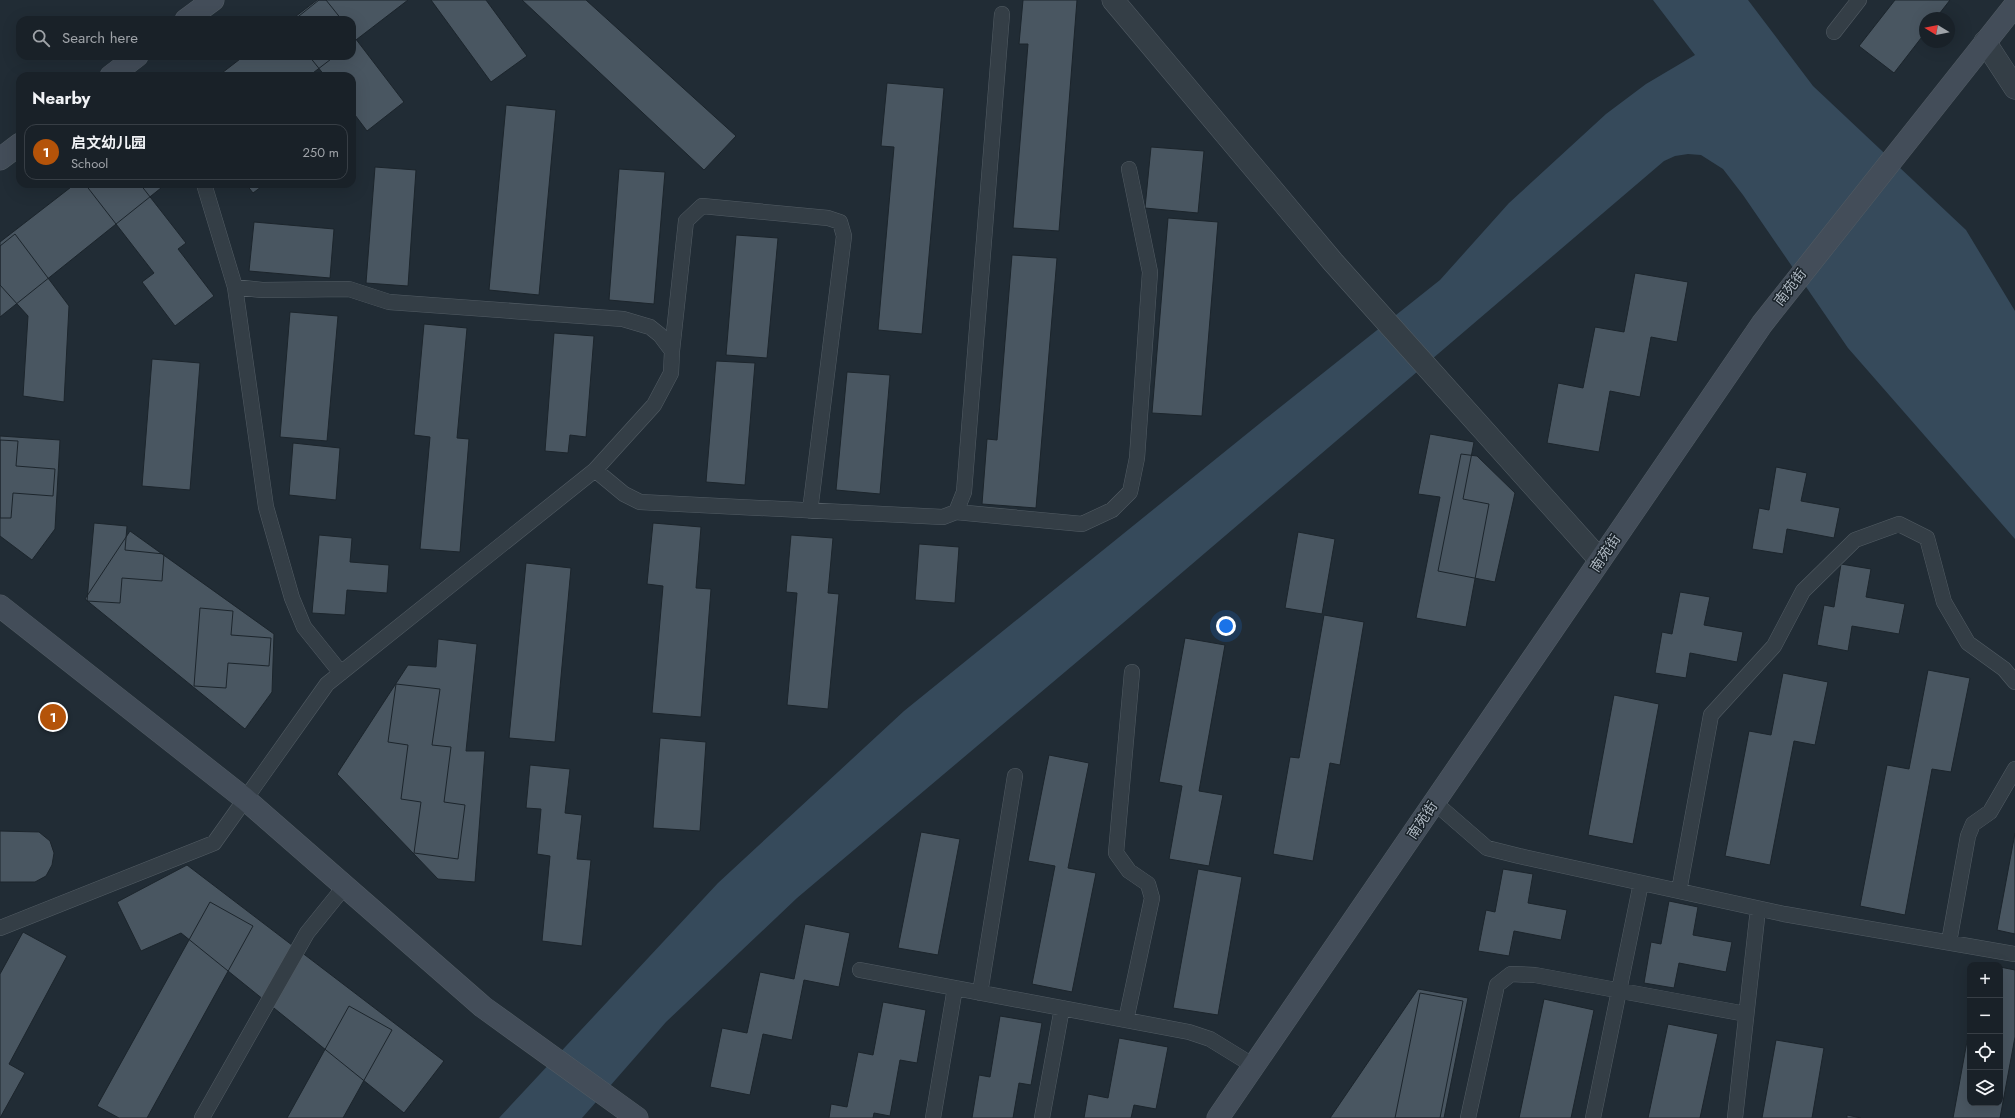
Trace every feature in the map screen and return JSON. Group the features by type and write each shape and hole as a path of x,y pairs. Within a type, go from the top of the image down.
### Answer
{"street":[{"path":"191,16 213,0"},
{"path":"1113,0 1333,262 1428,366 1600,560"},
{"name":"南苑街","path":"1218,1118 1762,324 2015,5"},
{"path":"1985,42 2015,88"},
{"path":"116,72 133,60"},
{"path":"0,159 16,147"},
{"path":"0,606 245,799 483,1007 637,1118"}],"lane":[{"path":"1834,32 1859,0"},
{"path":"956,512 964,492 1002,14"},
{"path":"595,470 624,494 640,502 943,517 956,512 1082,524 1112,510 1130,492 1137,458 1150,272 1129,169"},
{"path":"205,188 235,287 266,507 292,598 304,627 341,673"},
{"path":"0,928 214,843 327,684 595,470 654,405 671,373 686,221 702,206 828,218 840,222 844,236 810,511"},
{"path":"235,287 262,290 349,289 389,302 623,319 650,327 660,335 672,351"},
{"path":"1680,891 1711,715 1774,646 1803,591 1855,540 1899,524 1927,538 1944,602 1968,643 2004,669 2015,682"},
{"path":"1126,1020 1152,898 1148,884 1129,871 1116,853 1132,672"},
{"path":"1950,942 1968,836 1973,824 1990,812 2015,769"},
{"path":"980,993 1015,776"},
{"path":"1434,802 1488,848 1758,908 2015,954"},
{"path":"1593,1118 1641,883"},
{"path":"202,1118 307,933 345,886"},
{"path":"1734,1118 1758,908"},
{"path":"860,970 1189,1032 1210,1040 1254,1066"},
{"path":"1468,1118 1497,985 1511,974 1535,975 1746,1014"},
{"path":"933,1118 955,988"},
{"path":"1042,1118 1062,1008"}],"water":[{"path":"1653,0 1748,0 1813,86 1966,230 2015,311 2015,539 1848,348 1743,195 1723,169 1701,155 1688,154 1675,156 1664,161 1123,623 797,898 666,1022 582,1118 499,1118 718,883 904,711 1440,280 1509,203 1606,114 1646,84 1695,55"}],"building":[{"path":"317,0 408,0 356,40 356,16 296,16"},
{"path":"319,0 326,0 339,16 299,16"},
{"path":"431,0 486,0 527,56 491,82"},
{"path":"522,0 586,0 736,136 704,170"},
{"path":"1023,0 1077,0 1059,231 1013,228 1028,44 1019,44"},
{"path":"1895,0 1950,0 1941,12 1919,12 1919,41 1894,73 1859,46"},
{"path":"356,39 404,102 367,131 356,116 356,72 322,72 312,60 356,60"},
{"path":"239,60 330,60 314,72 223,72"},
{"path":"887,83 944,88 922,334 878,330 894,147 881,146"},
{"path":"506,105 556,110 539,295 489,290"},
{"path":"1151,147 1204,151 1198,213 1145,208"},
{"path":"375,167 416,170 408,286 366,283"},
{"path":"619,169 665,172 654,304 609,300"},
{"path":"70,188 161,188 0,317 0,242"},
{"path":"88,188 143,188 186,243 178,249 214,296 175,326 142,282 154,273"},
{"path":"249,188 260,188 253,193"},
{"path":"1168,218 1218,222 1202,416 1152,413"},
{"path":"254,222 334,229 330,278 249,271"},
{"path":"15,234 69,306 64,402 23,396 28,316 0,285 0,246"},
{"path":"736,235 778,238 767,358 726,355"},
{"path":"1012,255 1057,258 1036,508 982,504 987,439 997,440"},
{"path":"1635,273 1688,282 1677,342 1651,337 1640,397 1610,391 1599,452 1547,443 1558,383 1583,388 1595,327 1624,332"},
{"path":"290,312 338,316 327,441 280,437"},
{"path":"424,324 467,328 457,438 469,439 460,552 420,549 430,437 414,435"},
{"path":"554,333 594,336 586,437 570,435 568,453 545,451"},
{"path":"152,359 200,363 190,490 142,486"},
{"path":"716,361 755,363 745,485 706,482"},
{"path":"847,372 890,375 880,494 836,490"},
{"path":"1430,434 1474,442 1463,499 1489,504 1466,627 1416,618 1440,497 1418,494"},
{"path":"0,436 60,440 55,529 32,560 0,536"},
{"path":"0,440 18,441 16,466 55,469 53,496 13,493 11,518 0,518"},
{"path":"293,443 340,448 336,500 289,495"},
{"path":"1461,454 1477,456 1515,493 1495,582 1438,571"},
{"path":"1776,467 1807,473 1801,501 1840,508 1834,538 1787,529 1783,554 1752,549 1759,508 1769,510"},
{"path":"94,523 127,526 125,550 164,554 162,581 122,578 120,603 87,601"},
{"path":"653,523 701,527 696,588 711,589 701,717 652,713 663,586 647,584"},
{"path":"130,531 274,634 272,692 245,729 85,599"},
{"path":"1298,532 1335,539 1322,614 1285,608"},
{"path":"319,535 352,538 350,562 389,565 387,593 347,590 345,615 312,613"},
{"path":"791,535 833,538 828,593 839,594 828,709 787,705 797,593 786,592"},
{"path":"919,544 959,547 955,603 915,600"},
{"path":"526,563 571,568 555,742 509,738"},
{"path":"1841,564 1871,569 1866,597 1905,604 1899,634 1852,626 1848,651 1817,645 1824,605 1834,607"},
{"path":"1680,592 1710,597 1704,625 1743,632 1737,662 1690,653 1686,678 1655,673 1662,632 1672,634"},
{"path":"200,608 233,611 231,635 271,638 269,666 228,663 226,688 194,686"},
{"path":"1324,615 1364,622 1340,765 1330,763 1313,861 1273,854 1290,757 1299,758"},
{"path":"1185,638 1225,645 1199,791 1223,795 1209,866 1169,859 1182,786 1159,782"},
{"path":"438,639 477,644 466,751 485,751 475,882 438,879 337,774 408,665 436,667"},
{"path":"1928,670 1970,678 1951,772 1932,769 1905,915 1860,906 1887,765 1909,769"},
{"path":"1783,673 1828,682 1815,745 1794,741 1770,865 1725,856 1749,731 1771,735"},
{"path":"396,684 440,689 432,745 451,747 444,802 465,805 458,859 414,853 421,802 401,799 408,745 388,742"},
{"path":"1614,695 1659,704 1633,844 1588,835"},
{"path":"660,738 706,742 700,831 653,828"},
{"path":"1049,755 1089,763 1068,868 1096,873 1072,992 1032,984 1055,866 1028,861"},
{"path":"530,765 570,769 565,813 582,815 577,859 591,860 582,946 542,941 550,856 537,854 541,809 526,808"},
{"path":"0,831 39,832 50,841 54,853 52,865 46,876 35,882 0,882"},
{"path":"921,832 960,839 938,955 898,948"},
{"path":"2015,833 2015,934 1997,930"},
{"path":"187,865 444,1061 404,1113 181,933 141,951 117,902"},
{"path":"1198,869 1242,877 1218,1015 1173,1008"},
{"path":"1503,869 1533,874 1528,903 1567,910 1561,940 1514,931 1509,956 1478,951 1486,910 1495,912"},
{"path":"1669,901 1698,907 1693,935 1732,942 1726,972 1679,963 1674,988 1644,983 1651,942 1661,944"},
{"path":"210,902 253,926 147,1118 119,1118 97,1106"},
{"path":"805,924 850,933 839,987 804,980 792,1040 763,1034 750,1095 710,1087 722,1028 747,1033 760,972 794,979"},
{"path":"23,932 67,956 9,1064 25,1073 0,1118 0,974"},
{"path":"2003,968 2015,970 2015,1037 2003,1102"},
{"path":"1418,989 1468,998 1444,1118 1330,1118"},
{"path":"1420,993 1463,1001 1440,1118 1395,1118"},
{"path":"1544,999 1594,1010 1571,1118 1519,1118"},
{"path":"883,1002 926,1010 917,1063 900,1060 890,1116 874,1113 873,1118 829,1118 831,1104 847,1107 858,1052 873,1055"},
{"path":"349,1006 392,1030 343,1118 287,1118"},
{"path":"1000,1016 1042,1023 1031,1085 1019,1083 1013,1118 972,1118 979,1075 990,1077"},
{"path":"1668,1024 1718,1034 1700,1118 1648,1118"},
{"path":"1119,1038 1168,1047 1156,1109 1134,1105 1131,1118 1084,1118 1088,1094 1108,1098"},
{"path":"1776,1040 1824,1048 1812,1118 1762,1118"},
{"path":"1967,1041 1967,1106 2002,1106 2000,1118 1953,1118"},
{"path":"1847,1115 1861,1118 1847,1118"}],"place":[{"name":"启文幼儿园","path":"53,717"}]}
